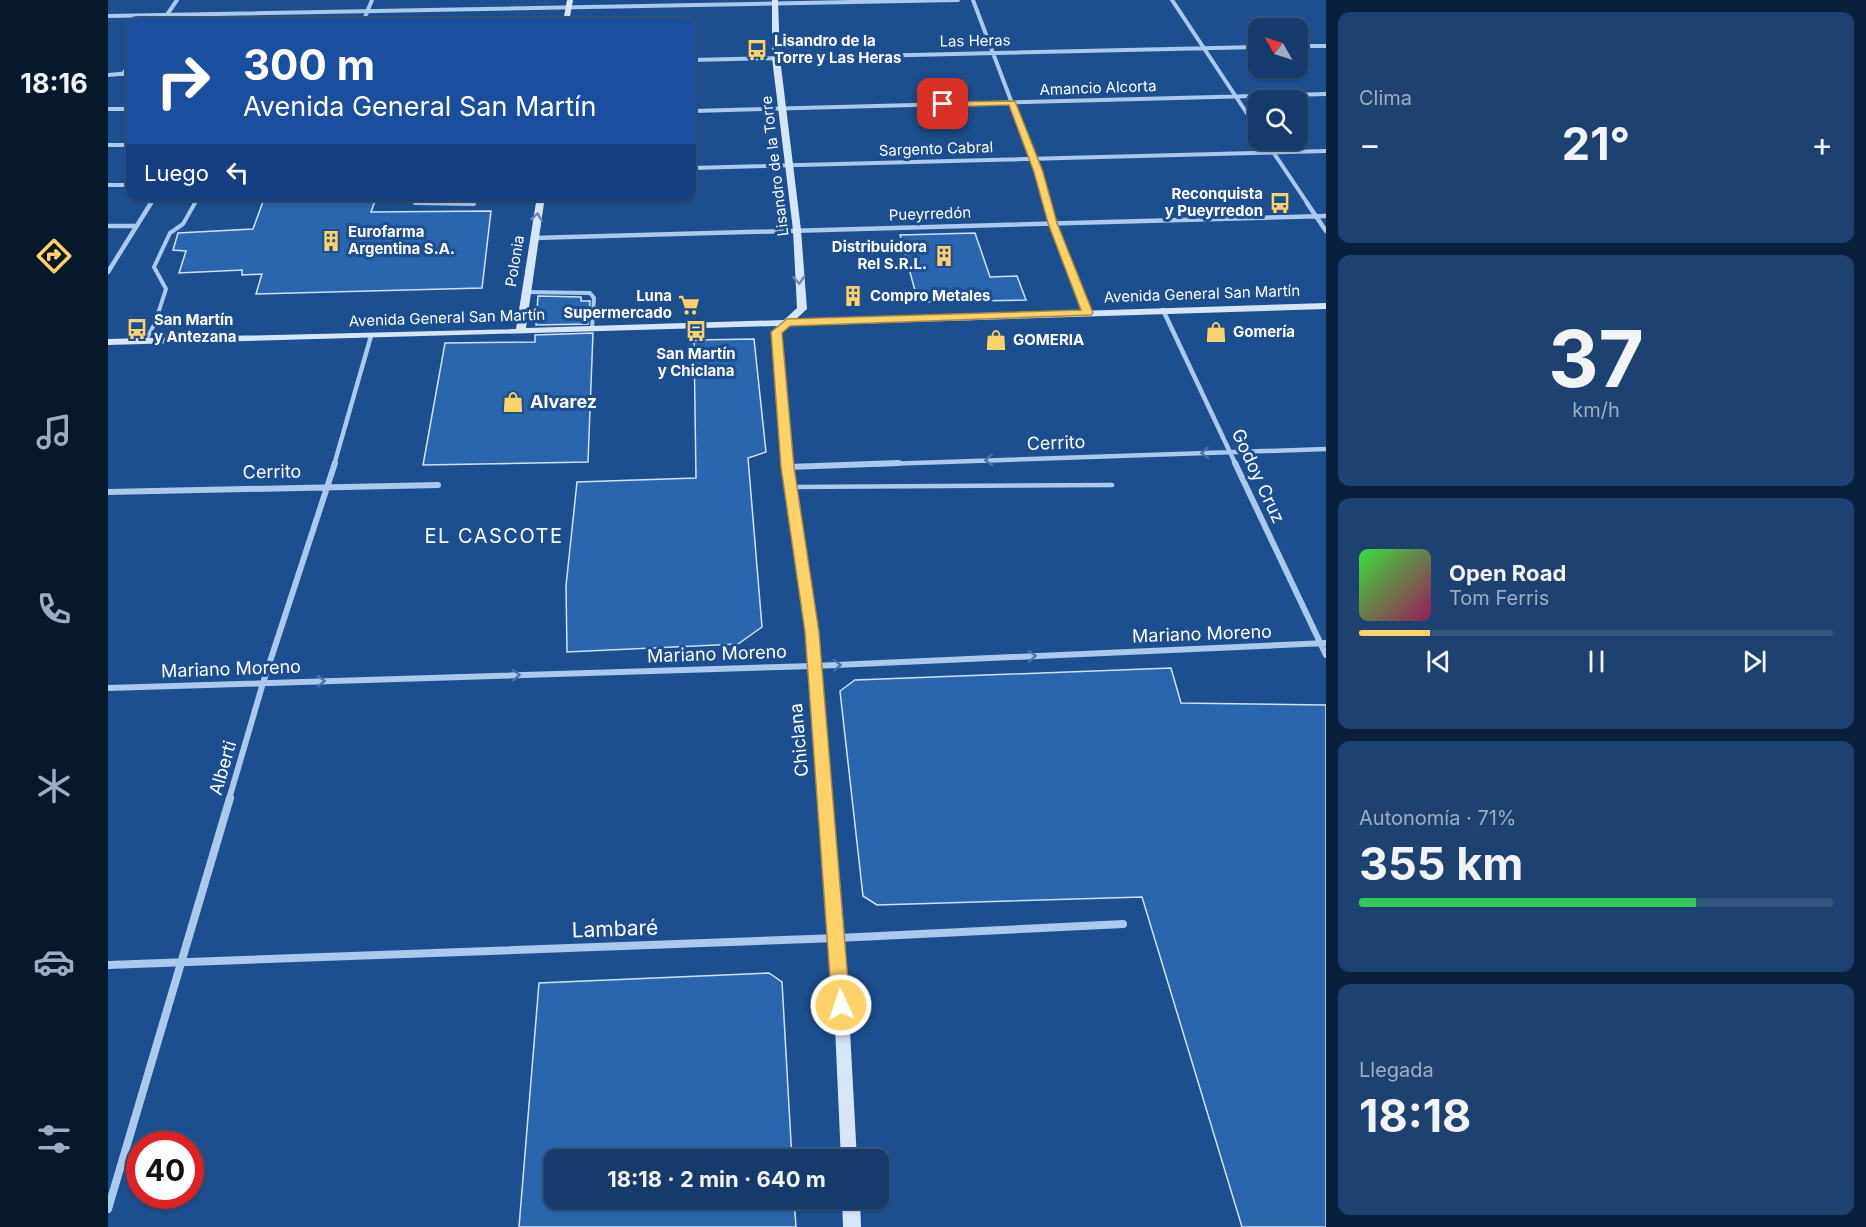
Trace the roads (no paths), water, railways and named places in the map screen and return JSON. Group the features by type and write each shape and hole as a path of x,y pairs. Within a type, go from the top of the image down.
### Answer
{"street":[{"path":"168,16 177,0"},
{"path":"365,18 372,0"},
{"path":"567,18 570,0"},
{"path":"108,16 958,0"},
{"path":"973,0 1033,158 1052,223 1087,313"},
{"path":"1172,0 1248,115"},
{"name":"Lisandro de la Torre","path":"775,2 776,58 797,230 802,309 787,322"},
{"path":"1308,46 1326,46"},
{"name":"Las Heras","path":"696,60 1248,47"},
{"path":"108,75 123,74 126,70"},
{"name":"Amancio Alcorta","path":"696,111 1326,94"},
{"path":"108,109 126,109"},
{"path":"108,146 126,145"},
{"path":"1273,150 1326,231"},
{"name":"Sargento Cabral","path":"696,168 1326,151"},
{"path":"108,185 126,184"},
{"path":"108,272 152,201"},
{"name":"Polonia","path":"521,330 540,201"},
{"name":"Pueyrredón","path":"534,238 1326,216"},
{"path":"108,226 135,226"},
{"name":"Avenida General San Martín","path":"108,342 1326,306"},
{"name":"Godoy Cruz","path":"1163,310 1323,644 1326,655"},
{"name":"Chiclana","path":"787,322 776,332 790,487 812,632 838,938 848,1149"},
{"name":"Alberti","path":"108,1209 183,963 263,682 328,486 371,336"},
{"name":"Cerrito","path":"788,467 1326,449"},
{"name":"Cerrito","path":"108,492 438,485"},
{"name":"Mariano Moreno","path":"108,688 814,666 1323,644"},
{"name":"Lambaré","path":"108,965 838,938 1123,924"},
{"path":"851,1209 852,1227"}],"lane":[{"path":"146,340 155,322 166,289 154,267 170,233 183,224 196,201"},
{"path":"414,201 423,204 474,204"},
{"path":"525,292 590,293 594,298 592,328"},
{"path":"790,487 1112,485"}],"place":[{"name":"Lisandro de la Torre y Las Heras","path":"757,50"},
{"name":"Reconquista y Pueyrredon","path":"1280,203"},
{"name":"Eurofarma Argentina S.A.","path":"331,241"},
{"name":"Distribuidora Rel S.R.L.","path":"944,256"},
{"name":"Compro Metales","path":"853,296"},
{"name":"Luna Supermercado","path":"689,305"},
{"name":"San Martín y Antezana","path":"137,329"},
{"name":"San Martín y Chiclana","path":"696,331"},
{"name":"Gomería","path":"1216,332"},
{"name":"GOMERIA","path":"996,340"},
{"name":"Alvarez","path":"513,402"}],"district":[{"name":"EL CASCOTE","path":"494,536"}]}
